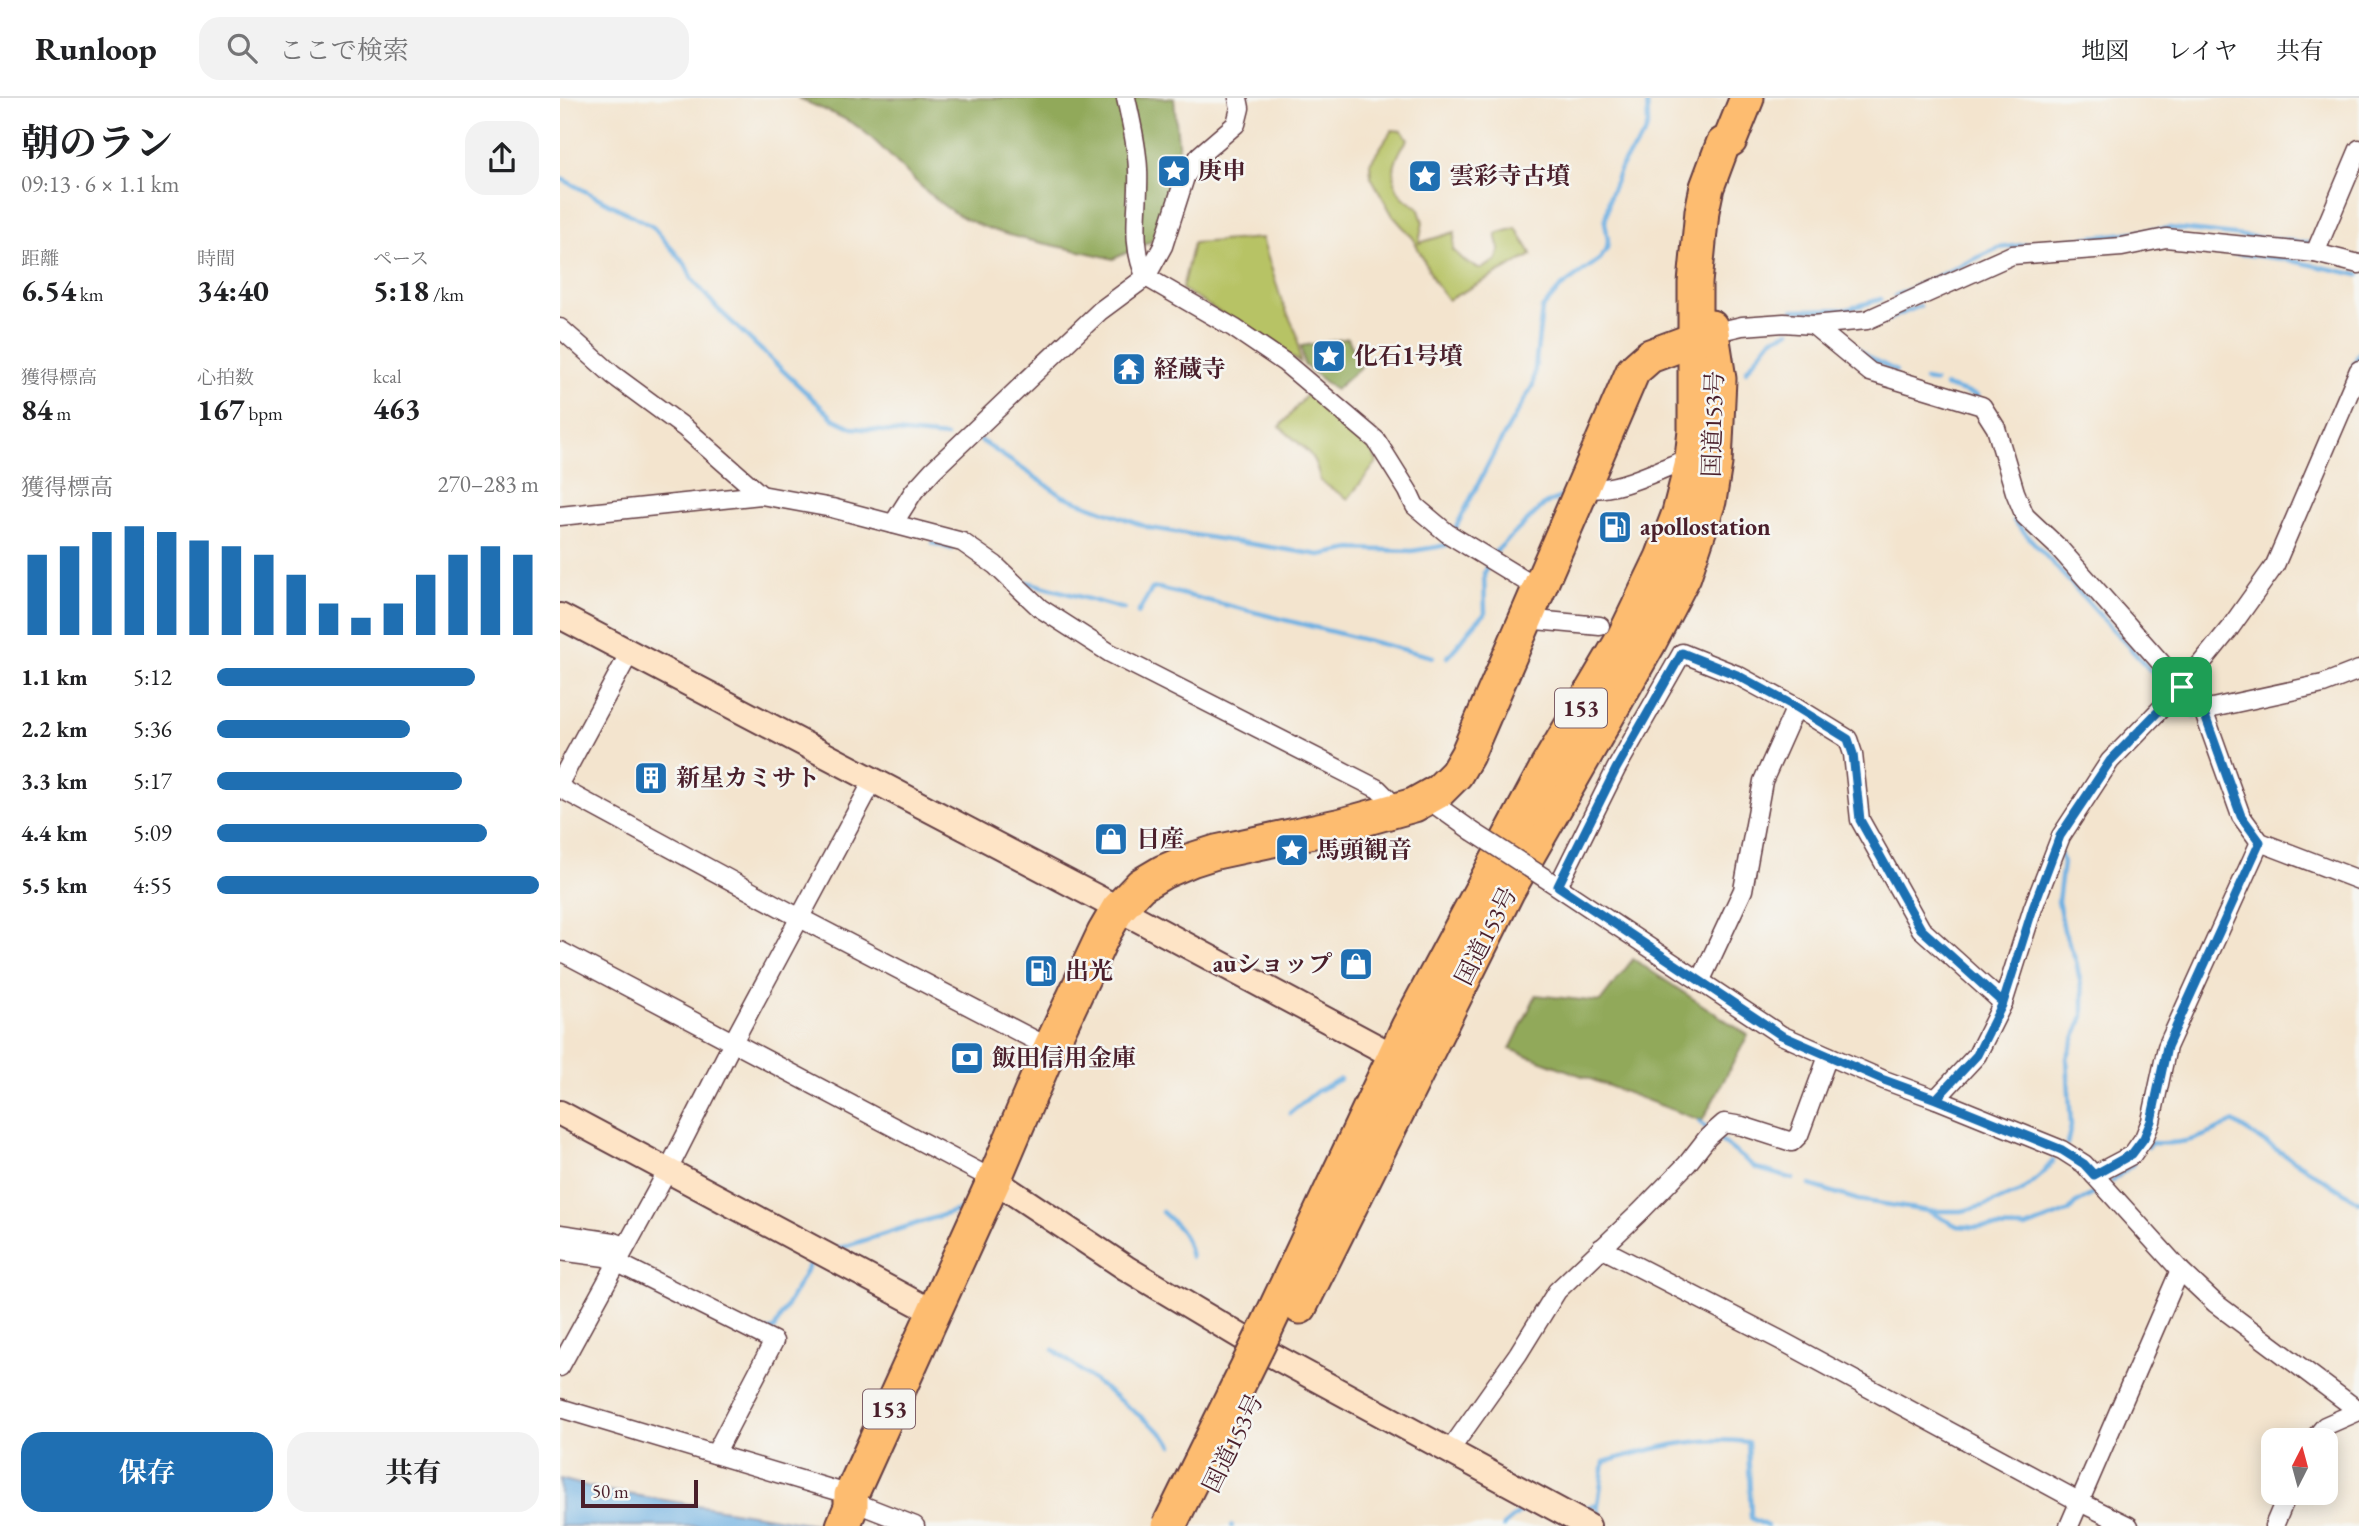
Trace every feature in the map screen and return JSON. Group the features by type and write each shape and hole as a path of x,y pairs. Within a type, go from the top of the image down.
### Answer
{"highway":[{"name":"国道153号","path":"1193,1526 1272,1339 1406,1062 1508,890 1649,643 1684,576 1709,501 1714,463 1719,379 1703,336 1707,308 1707,243 1712,206 1732,146 1730,140 1747,98"},
{"name":"国道153号","path":"1427,799 1455,774 1467,755 1580,488 1633,371 1650,356 1703,336"},
{"name":"153","path":"848,1509 1050,1048 1118,909 1141,885 1191,860 1216,852 1342,825 1392,812 1427,799"},
{"name":"国道153号","path":"1169,1526 1272,1339"}],"street":[{"path":"1126,98 1138,169 1135,229 1139,263 1146,277 1239,331 1301,376 1376,440 1411,498 1452,536 1537,588"},
{"path":"893,524 914,491 933,470 1100,311 1146,277 1163,246 1185,177 1200,155 1236,124 1240,108 1238,98"},
{"path":"2315,253 2359,149"},
{"path":"1703,336 1752,326 1784,323 1813,325 1867,320 2012,255 2122,247 2166,238 2315,253 2359,264"},
{"path":"1813,325 1870,372 1982,406 1996,428 2025,516 2058,547 2203,710 2241,816 2260,842 2359,880"},
{"path":"560,328 613,374 743,476 761,495"},
{"path":"1936,1099 1977,1055 2003,1003 2033,908 2060,836 2110,761 2182,687 2230,628 2274,565 2359,370"},
{"path":"1580,488 1595,490 1617,485 1677,463"},
{"path":"560,516 761,495 832,508 962,542 995,565 1040,608 1061,623 1110,653 1378,789 1389,800 1392,812"},
{"path":"560,616 1406,1062"},
{"path":"1525,619 1600,625"},
{"path":"1555,884 1682,653 1737,675 1848,739 1853,754 1860,820 1921,929 2003,1003"},
{"path":"560,782 629,654"},
{"path":"2203,710 2323,684 2359,670"},
{"path":"1700,982 1744,890 1763,781 1796,707"},
{"path":"560,1367 668,1170 733,1042 873,781"},
{"path":"560,788 800,918 1050,1048"},
{"path":"1427,799 1781,1035 2062,1150 2084,1164 2180,1270 2215,1303 2359,1411 2323,1428"},
{"path":"2094,1175 2132,1154 2144,1138 2151,1121 2167,1047 2260,842"},
{"path":"560,951 994,1180 1126,1268 1259,1347 1588,1526"},
{"path":"1450,1450 1518,1354 1557,1291 1668,1183 1724,1122 1792,1142 1799,1135 1828,1056"},
{"path":"560,1113 933,1312"},
{"path":"560,1234 614,1242 621,1254 774,1341 715,1454"},
{"path":"1601,1248 2129,1526"},
{"path":"560,1251 605,1257 621,1254"},
{"path":"2069,1526 2180,1270"},
{"path":"560,1408 715,1454 848,1509 859,1504 915,1526"},
{"path":"2274,1526 2283,1505"}],"green space":[{"path":"798,98 1174,98 1180,165 1170,186 1152,241 1113,259 1011,236 972,222 940,203 854,124"},
{"path":"1392,130 1402,131 1408,139 1397,158 1394,177 1400,194 1418,207 1423,222 1419,243 1455,232 1453,250 1467,263 1481,269 1496,261 1500,250 1496,234 1516,228 1532,255 1448,300 1435,283 1413,238 1393,216 1371,177 1370,163"},
{"path":"1262,238 1282,302 1297,334 1300,362 1182,289 1193,243"},
{"name":"化石1号墳","path":"1348,338 1361,367 1335,390 1304,365 1301,346"},
{"path":"1309,392 1367,443 1377,462 1348,499 1320,481 1311,456 1280,427"},
{"path":"1633,959 1748,1035 1702,1121 1510,1049 1536,995 1600,1002"}],"water":[{"path":"560,1479 602,1490 827,1526 560,1526"}],"waterway":[{"path":"1454,531 1533,385 1542,309 1560,288 1600,259 1607,248 1605,222 1610,195 1623,163 1645,134 1648,124 1647,98"},
{"path":"560,178 652,226 685,264 692,279 717,308 834,419 853,428 946,437"},
{"path":"1895,296 1998,248 2170,228 2308,243"},
{"path":"2233,253 2283,259 2359,275"},
{"path":"1793,310 1848,309 1881,299"},
{"path":"1870,327 1920,306"},
{"path":"1746,371 1771,339 1790,331"},
{"path":"1837,331 1867,356 1896,371"},
{"path":"580,334 622,370"},
{"path":"2353,367 2359,353"},
{"path":"1925,380 1935,382"},
{"path":"1945,386 1978,396"},
{"path":"980,440 1063,496 1150,528 1320,555 1352,549 1412,551 1446,545 1450,538"},
{"path":"1493,554 1545,504 1565,495"},
{"path":"2014,521 2169,691"},
{"path":"933,543 952,549"},
{"path":"1447,657 1485,614 1484,573 1487,566"},
{"path":"1027,582 1124,609"},
{"path":"1138,613 1152,589 1158,588 1433,657"},
{"path":"2180,702 2195,716"},
{"path":"2061,855 2063,863 2058,901 2083,995 2083,1016 2067,1058 2071,1126 2067,1144"},
{"path":"1290,1113 1317,1091 1340,1079"},
{"path":"1700,1122 1707,1128"},
{"path":"2148,1147 2151,1143 2174,1143 2194,1139 2233,1122 2359,1202"},
{"path":"1716,1137 1756,1168 1793,1179"},
{"path":"1931,1211 1962,1211 2021,1192 2053,1161"},
{"path":"2112,1181 2133,1164"},
{"path":"1810,1185 1858,1200 1928,1211 1957,1226 1970,1227 2026,1228 2069,1211 2075,1204 2098,1191"},
{"path":"837,1249 965,1208"},
{"path":"1162,1212 1181,1232 1191,1257"},
{"path":"767,1331 774,1329 812,1260"},
{"path":"1054,1350 1161,1432 1173,1445"},
{"path":"1600,1520 1598,1505 1604,1462 1675,1444 1729,1440 1748,1442 1751,1518 1767,1526"},
{"path":"1581,1509 1598,1504"},
{"path":"1503,1526 1529,1505"}],"place":[{"name":"庚申","path":"1174,171"},
{"name":"雲彩寺古墳","path":"1425,176"},
{"name":"化石1号墳","path":"1329,356"},
{"name":"経蔵寺","path":"1129,369"},
{"name":"apollostation","path":"1615,527"},
{"name":"新星カミサト","path":"651,778"},
{"name":"日産","path":"1111,839"},
{"name":"馬頭観音","path":"1292,850"},
{"name":"auショップ","path":"1356,964"},
{"name":"出光","path":"1041,971"},
{"name":"飯田信用金庫","path":"967,1058"}],"route":[{"path":"2182,687 2110,761 2060,836 2033,908 2003,1003 1977,1055 1936,1099 1884,1080 1781,1035 1558,886 1616,769 1682,653 1737,675 1848,739 1853,754 1860,820 1921,929 2003,1003 1977,1055 1936,1099 2062,1150 2084,1164 2094,1175 2123,1161 2144,1138 2151,1121 2167,1047 2260,842 2241,816 2203,710 2182,687"}]}
